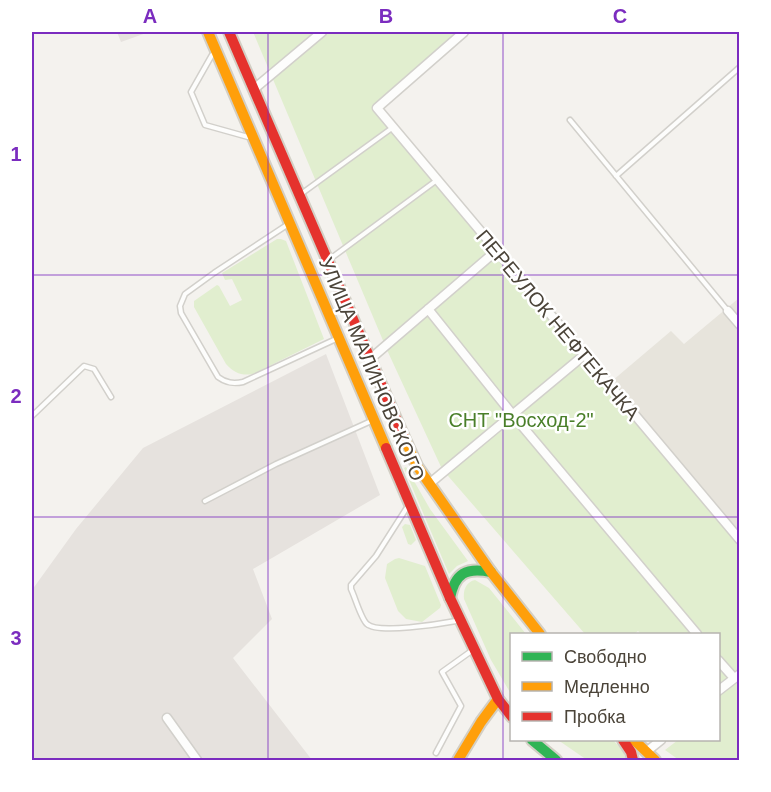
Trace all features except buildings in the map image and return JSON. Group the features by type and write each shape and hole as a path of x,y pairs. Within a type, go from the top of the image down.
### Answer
{"main road":[{"name":"УЛИЦА МАЛИНОВСКОГО","path":"208,32 450,598 498,699 510,714"},
{"name":"УЛИЦА МАЛИНОВСКОГО","path":"229,32 369,360 417,466 491,572 539,633"},
{"path":"450,598 454,581 461,573 477,570 491,572"},
{"path":"458,760 498,699"},
{"path":"533,741 556,759"},
{"path":"624,741 633,760"},
{"path":"635,741 654,760"}],"street":[{"path":"254,89 322,32"},
{"name":"ПЕРЕУЛОК НЕФТЕКАЧКА","path":"464,32 376,108 740,540"},
{"path":"369,360 496,251"},
{"path":"428,309 512,414 696,633"},
{"path":"728,311 738,320"},
{"path":"429,484 584,356"},
{"path":"720,662 737,676 720,689"},
{"path":"167,718 197,760"},
{"path":"646,752 660,741"}],"lane":[{"path":"216,49 191,92 202,122 209,127 254,139"},
{"path":"616,176 740,67"},
{"path":"570,120 728,311"},
{"path":"300,195 393,127"},
{"path":"327,261 437,180"},
{"path":"290,223 185,294 180,306 181,313 218,377 224,382 234,384 339,338"},
{"path":"32,416 84,366 94,369 111,397"},
{"path":"205,501 276,464 374,419"},
{"path":"410,504 376,556 351,585 365,622 378,627 407,628 460,620"},
{"path":"436,753 461,706 442,672 474,650"}],"shaded area":[{"path":"117,32 149,32 121,42"},
{"path":"739,298 739,535 612,381 671,331 684,344"},
{"path":"326,354 380,495 253,569 272,619 233,658 312,760 32,760 32,590 76,529 143,448"}],"green space":[{"name":"СНТ \"Восход-2\"","path":"253,32 471,32 381,109 739,539 739,760 679,760 665,750 677,741 720,741 720,633 640,633 638,631 635,633 584,633 442,469 387,350"},
{"path":"277,239 286,241 324,339 253,374 245,375 235,372 226,364 194,307 194,301 217,285 230,306 242,300 232,279 225,280 222,273"},
{"path":"406,467 430,509 468,561 457,566 449,574 404,468"},
{"path":"405,524 410,525 416,540 411,545 408,544 402,527"},
{"path":"399,558 425,566 441,605 422,622 406,619 398,611 385,578 387,564"},
{"path":"475,580 489,588 525,633 510,633 510,692 491,660 464,599 469,583"},
{"path":"559,741 614,741 623,751 626,760 587,760"}],"traffic: fast":[{"path":"450,598 455,583 463,574 475,570 491,572"},
{"path":"533,741 556,760"}],"traffic: slow":[{"path":"208,32 386,448"},
{"path":"403,435 417,466 491,572 539,633"},
{"path":"458,760 498,699"},
{"path":"635,741 655,760"}],"traffic: jam":[{"path":"229,32 403,435"},
{"path":"386,448 450,598 498,699 510,714"},
{"path":"624,741 633,760"}]}
